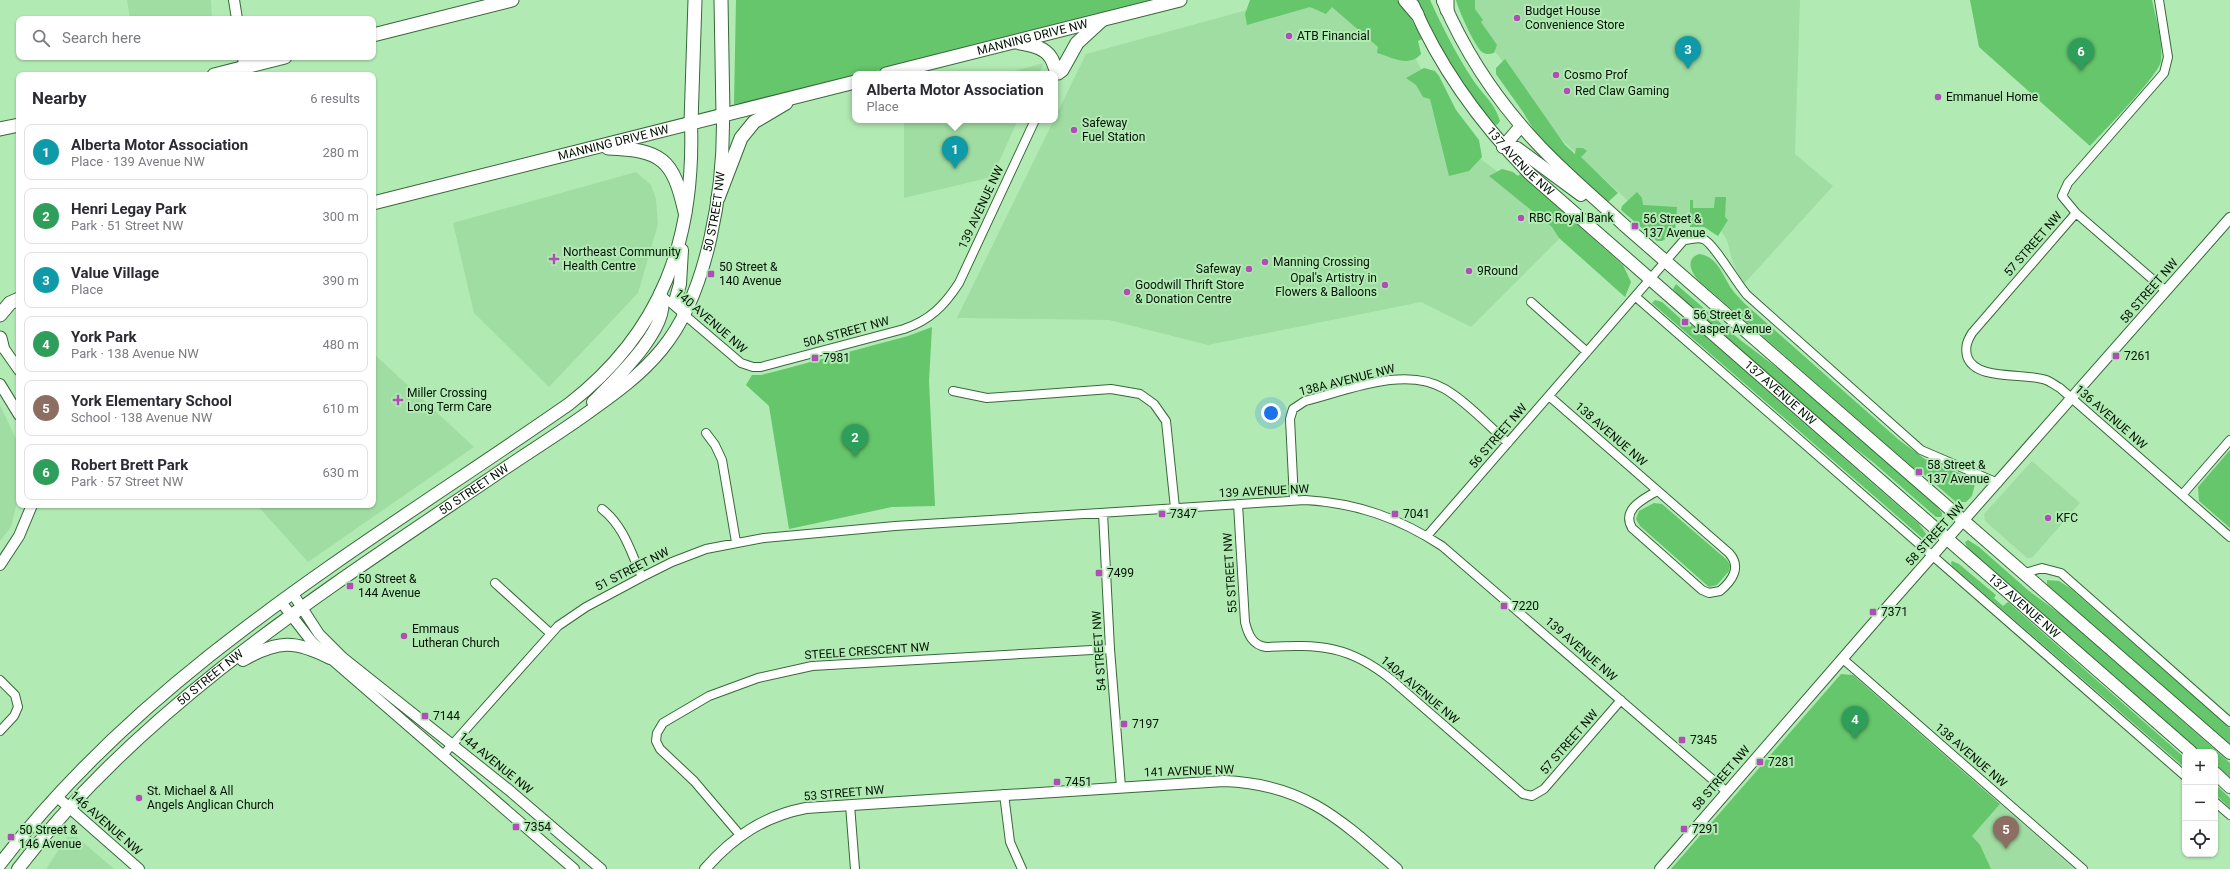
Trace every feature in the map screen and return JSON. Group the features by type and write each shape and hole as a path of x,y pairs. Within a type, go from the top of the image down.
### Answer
{"main road":[{"path":"376,34 496,2 512,0"},
{"name":"50 STREET NW","path":"0,864 56,796 165,692 292,594 557,412 595,384 633,342 660,294 676,254 685,215 691,123 694,0"},
{"name":"50 STREET NW","path":"18,869 69,809 121,756 212,677 302,608 584,416 627,383 651,361 670,339 684,314 706,253 718,198 723,115 721,0"},
{"name":"MANNING DRIVE NW","path":"898,71 1180,0"},
{"path":"1405,0 1417,14"},
{"name":"137 AVENUE NW","path":"1411,0 1437,54 1458,89 1503,147 1530,174 2188,749"},
{"name":"137 AVENUE NW","path":"1445,3 1479,69 1521,126 1556,163 1624,225 2230,753"},
{"path":"1058,74 1062,70 1077,43 1104,19"},
{"path":"1014,42 1046,51 1052,59 1055,71"},
{"path":"224,72 271,60"},
{"name":"MANNING DRIVE NW","path":"376,202 852,83"},
{"path":"718,198 729,164 741,138 754,122 797,96"},
{"path":"0,129 16,126"},
{"path":"1503,147 1521,126"},
{"path":"1503,147 1517,148 1624,225"},
{"path":"592,148 639,150 661,159 676,177 685,215 680,284 676,298 684,314"},
{"path":"0,298 16,294"},
{"path":"584,416 591,404 630,365 643,347 663,313 664,301 660,294"},
{"path":"0,315 10,303 16,300"},
{"path":"212,677 252,655 286,644 307,647 330,658"},
{"path":"2218,776 2230,787"}],"street":[{"path":"234,0 237,16"},
{"name":"57 STREET NW","path":"1965,347 1972,333 2076,213 2062,196 2063,190 2158,80 2167,65 2168,57 2159,0"},
{"name":"139 AVENUE NW","path":"946,302 959,283 1034,123"},
{"path":"2076,213 2166,291"},
{"name":"58 STREET NW","path":"1660,869 2230,218"},
{"path":"1667,262 1684,240 1703,239 1712,245 1732,278 1747,295 1921,450 1998,483"},
{"name":"56 STREET NW","path":"1427,536 1667,262"},
{"name":"140 AVENUE NW","path":"660,294 746,366"},
{"name":"137 AVENUE NW","path":"1636,297 1934,555 2182,773"},
{"name":"50A STREET NW","path":"746,366 761,367 904,329 928,318 946,302"},
{"path":"1531,302 1588,352"},
{"path":"1,342 16,365"},
{"name":"136 AVENUE NW","path":"1965,347 1972,366 1982,371 2046,380 2072,398 2230,537"},
{"name":"138A AVENUE NW","path":"1294,500 1290,419 1293,409 1305,401 1384,381 1416,379 1435,384 1450,393 1508,443"},
{"path":"0,384 16,410"},
{"path":"952,391 987,398 1119,390 1133,392 1146,398 1159,410 1166,421 1175,508"},
{"name":"138 AVENUE NW","path":"1549,396 1657,490 1732,557 1735,572 1720,591 1709,593 1702,590 1632,528 1628,518 1631,509 1657,490"},
{"path":"706,433 716,445 722,460 736,542"},
{"path":"2182,495 2230,440"},
{"name":"139 AVENUE NW","path":"895,526 1294,500 1317,500 1364,508 1391,517 1427,536 1467,566 1727,792"},
{"name":"55 STREET NW","path":"1238,504 1246,622 1251,640"},
{"path":"0,564 19,536 31,508"},
{"path":"602,509 612,516 620,528 642,577"},
{"name":"54 STREET NW","path":"1103,513 1110,649 1121,787"},
{"name":"51 STREET NW","path":"443,755 550,633 586,607 642,577 691,554 736,542 793,535 895,526"},
{"path":"2025,573 2042,568 2061,573 2230,722"},
{"path":"496,583 550,633"},
{"name":"144 AVENUE NW","path":"292,594 319,634 343,658 453,744 601,869"},
{"path":"281,602 305,635 330,658 574,869"},
{"name":"140A AVENUE NW","path":"1251,640 1260,646 1266,647 1304,645 1327,647 1349,654 1372,665 1393,681 1519,792 1532,796"},
{"name":"STEELE CRESCENT NW","path":"740,835 694,781 660,749 656,741 657,733 663,723 709,696 758,678 812,666 1110,649"},
{"name":"138 AVENUE NW","path":"1843,659 2083,869"},
{"path":"0,680 15,695 18,703 17,711 0,731"},
{"name":"57 STREET NW","path":"1532,796 1544,789 1621,700"},
{"name":"141 AVENUE NW","path":"1004,794 1224,781 1263,785 1287,791 1320,806 1340,820 1397,869"},
{"path":"1004,794 1010,842 1022,869"},
{"name":"53 STREET NW","path":"705,869 726,846 740,835 767,820 796,810 1004,794"},
{"name":"146 AVENUE NW","path":"56,796 139,869"},
{"path":"850,805 855,869"},
{"path":"2218,805 2230,815"}],"shaded area":[{"path":"127,0 211,0 212,16 130,16"},
{"path":"736,0 1156,0 876,71 852,71 852,77 754,102 734,104"},
{"path":"1250,0 1397,0 1409,15 1422,39 1418,41 1421,54 1416,58 1405,61 1377,53 1378,47 1332,7 1326,14 1310,7 1247,25 1245,14"},
{"path":"1284,0 1349,0 1412,53 1469,150 1498,172 1565,233 1471,327 1421,302 1208,345 1109,320 957,318 1052,123 1058,123 1058,111 1086,54"},
{"path":"1417,0 1430,0 1461,60 1473,80 1495,109 1500,121 1497,125 1490,123 1452,69"},
{"path":"1456,0 1475,0 1475,9 1483,20 1481,22 1497,45 1494,53 1485,54 1479,49 1467,28"},
{"path":"1471,0 1800,0 1795,154 1833,186 1743,285 1732,260 1727,240 1718,226 1697,217 1681,218 1664,234 1561,139 1487,41"},
{"path":"1970,0 2152,0 2160,38 2161,61 2158,68 2141,90 2090,146 1979,47"},
{"path":"1505,59 1565,145 1575,154 1576,148 1583,148 1587,151 1581,157 1618,193 1608,202 1550,149 1535,132 1523,112 1496,74 1496,68"},
{"path":"1044,63 1040,71 1014,71"},
{"path":"1424,68 1435,71 1439,76 1456,110 1479,140 1482,157 1469,171 1449,176 1430,99 1423,97 1416,85 1406,78"},
{"path":"904,123 1017,123 992,177 904,198"},
{"path":"1502,169 1513,172 1518,176 1520,174 1623,265 1631,282 1625,297 1559,238 1552,227 1489,176"},
{"name":"Northeast Community Health Centre","path":"636,172 651,185 656,199 658,224 638,293 549,387 474,313 453,223"},
{"path":"1637,192 1642,198 1643,205 1677,207 1675,233 1662,241 1657,241 1621,210 1622,206"},
{"path":"1715,197 1726,197 1725,217 1728,220 1718,236 1704,227 1690,227 1690,200 1693,200 1693,208 1714,208"},
{"path":"1699,254 1705,255 1715,262 1733,290 1744,303 1899,440 1925,459 1971,478 1975,484 1972,496 1966,502 1956,502 1920,471 1918,472 1698,280 1693,273 1691,262 1695,256"},
{"path":"1676,284 1739,339 1792,379 1935,504 1942,513 1942,517 1936,517 1874,463 1813,415 1687,305 1673,289"},
{"path":"1655,300 1662,302 1690,327 1692,325 1919,524 1929,538 1927,542 1652,303"},
{"path":"932,327 929,381 935,506 892,507 789,529 769,406 746,385 752,375 761,375 777,371 908,336"},
{"name":"Miller Crossing Long Term Care","path":"376,356 474,447 308,562 260,508 376,508"},
{"path":"0,405 16,439 16,506 11,527 0,541"},
{"path":"2230,450 2230,528 2199,501 2198,487"},
{"path":"2032,461 2080,503 2032,558 2027,558 1985,521 1984,514"},
{"path":"1654,503 1662,504 1727,560 1730,565 1729,571 1717,585 1709,587 1640,526 1636,519 1639,511"},
{"path":"1968,540 1979,547 2029,591 2067,619 2214,749 2195,749 1988,568 1967,547 1965,542"},
{"path":"1952,561 1959,564 1996,595 1994,598 2003,606 2008,602 2182,755 2182,765 1952,566"},
{"path":"2047,580 2059,581 2070,588 2230,728 2230,747 2047,585"},
{"path":"1841,674 1853,675 2000,804 1972,836 1980,845 1991,869 1671,869"},
{"path":"2218,752 2230,763 2230,781 2218,770"},
{"path":"2218,787 2230,798 2230,808 2218,797"},
{"path":"2000,804 2074,869 1943,869"},
{"path":"67,837 77,837 114,869 46,869"}],"place":[{"name":"Budget House Convenience Store","path":"1517,18"},
{"name":"ATB Financial","path":"1289,36"},
{"name":"Value Village","path":"1688,69"},
{"name":"Robert Brett Park","path":"2081,71"},
{"name":"Cosmo Prof","path":"1556,75"},
{"name":"Red Claw Gaming","path":"1567,91"},
{"name":"Emmanuel Home","path":"1938,97"},
{"name":"Safeway Fuel Station","path":"1074,130"},
{"name":"Alberta Motor Association","path":"955,169"},
{"name":"RBC Royal Bank","path":"1521,218"},
{"name":"56 Street & 137 Avenue","path":"1635,226"},
{"name":"Northeast Community Health Centre","path":"554,259"},
{"name":"Manning Crossing","path":"1265,262"},
{"name":"Safeway","path":"1249,269"},
{"name":"9Round","path":"1469,271"},
{"name":"50 Street & 140 Avenue","path":"711,274"},
{"name":"Opal's Artistry in Flowers & Balloons","path":"1385,285"},
{"name":"Goodwill Thrift Store & Donation Centre","path":"1127,292"},
{"name":"56 Street & Jasper Avenue","path":"1685,322"},
{"name":"7261","path":"2116,356"},
{"name":"7981","path":"815,358"},
{"name":"Miller Crossing Long Term Care","path":"398,400"},
{"name":"Henri Legay Park","path":"855,457"},
{"name":"58 Street & 137 Avenue","path":"1919,472"},
{"name":"7347","path":"1162,514"},
{"name":"7041","path":"1395,514"},
{"name":"KFC","path":"2048,518"},
{"name":"7499","path":"1099,573"},
{"name":"50 Street & 144 Avenue","path":"350,586"},
{"name":"7220","path":"1504,606"},
{"name":"7371","path":"1873,612"},
{"name":"Emmaus Lutheran Church","path":"404,636"},
{"name":"7144","path":"425,716"},
{"name":"7197","path":"1124,724"},
{"name":"York Park","path":"1855,739"},
{"name":"7345","path":"1682,740"},
{"name":"7281","path":"1760,762"},
{"name":"7451","path":"1057,782"},
{"name":"St. Michael & All Angels Anglican Church","path":"139,798"},
{"name":"7354","path":"516,827"},
{"name":"7291","path":"1684,829"},
{"name":"50 Street & 146 Avenue","path":"11,837"},
{"name":"York Elementary School","path":"2006,849"}]}
